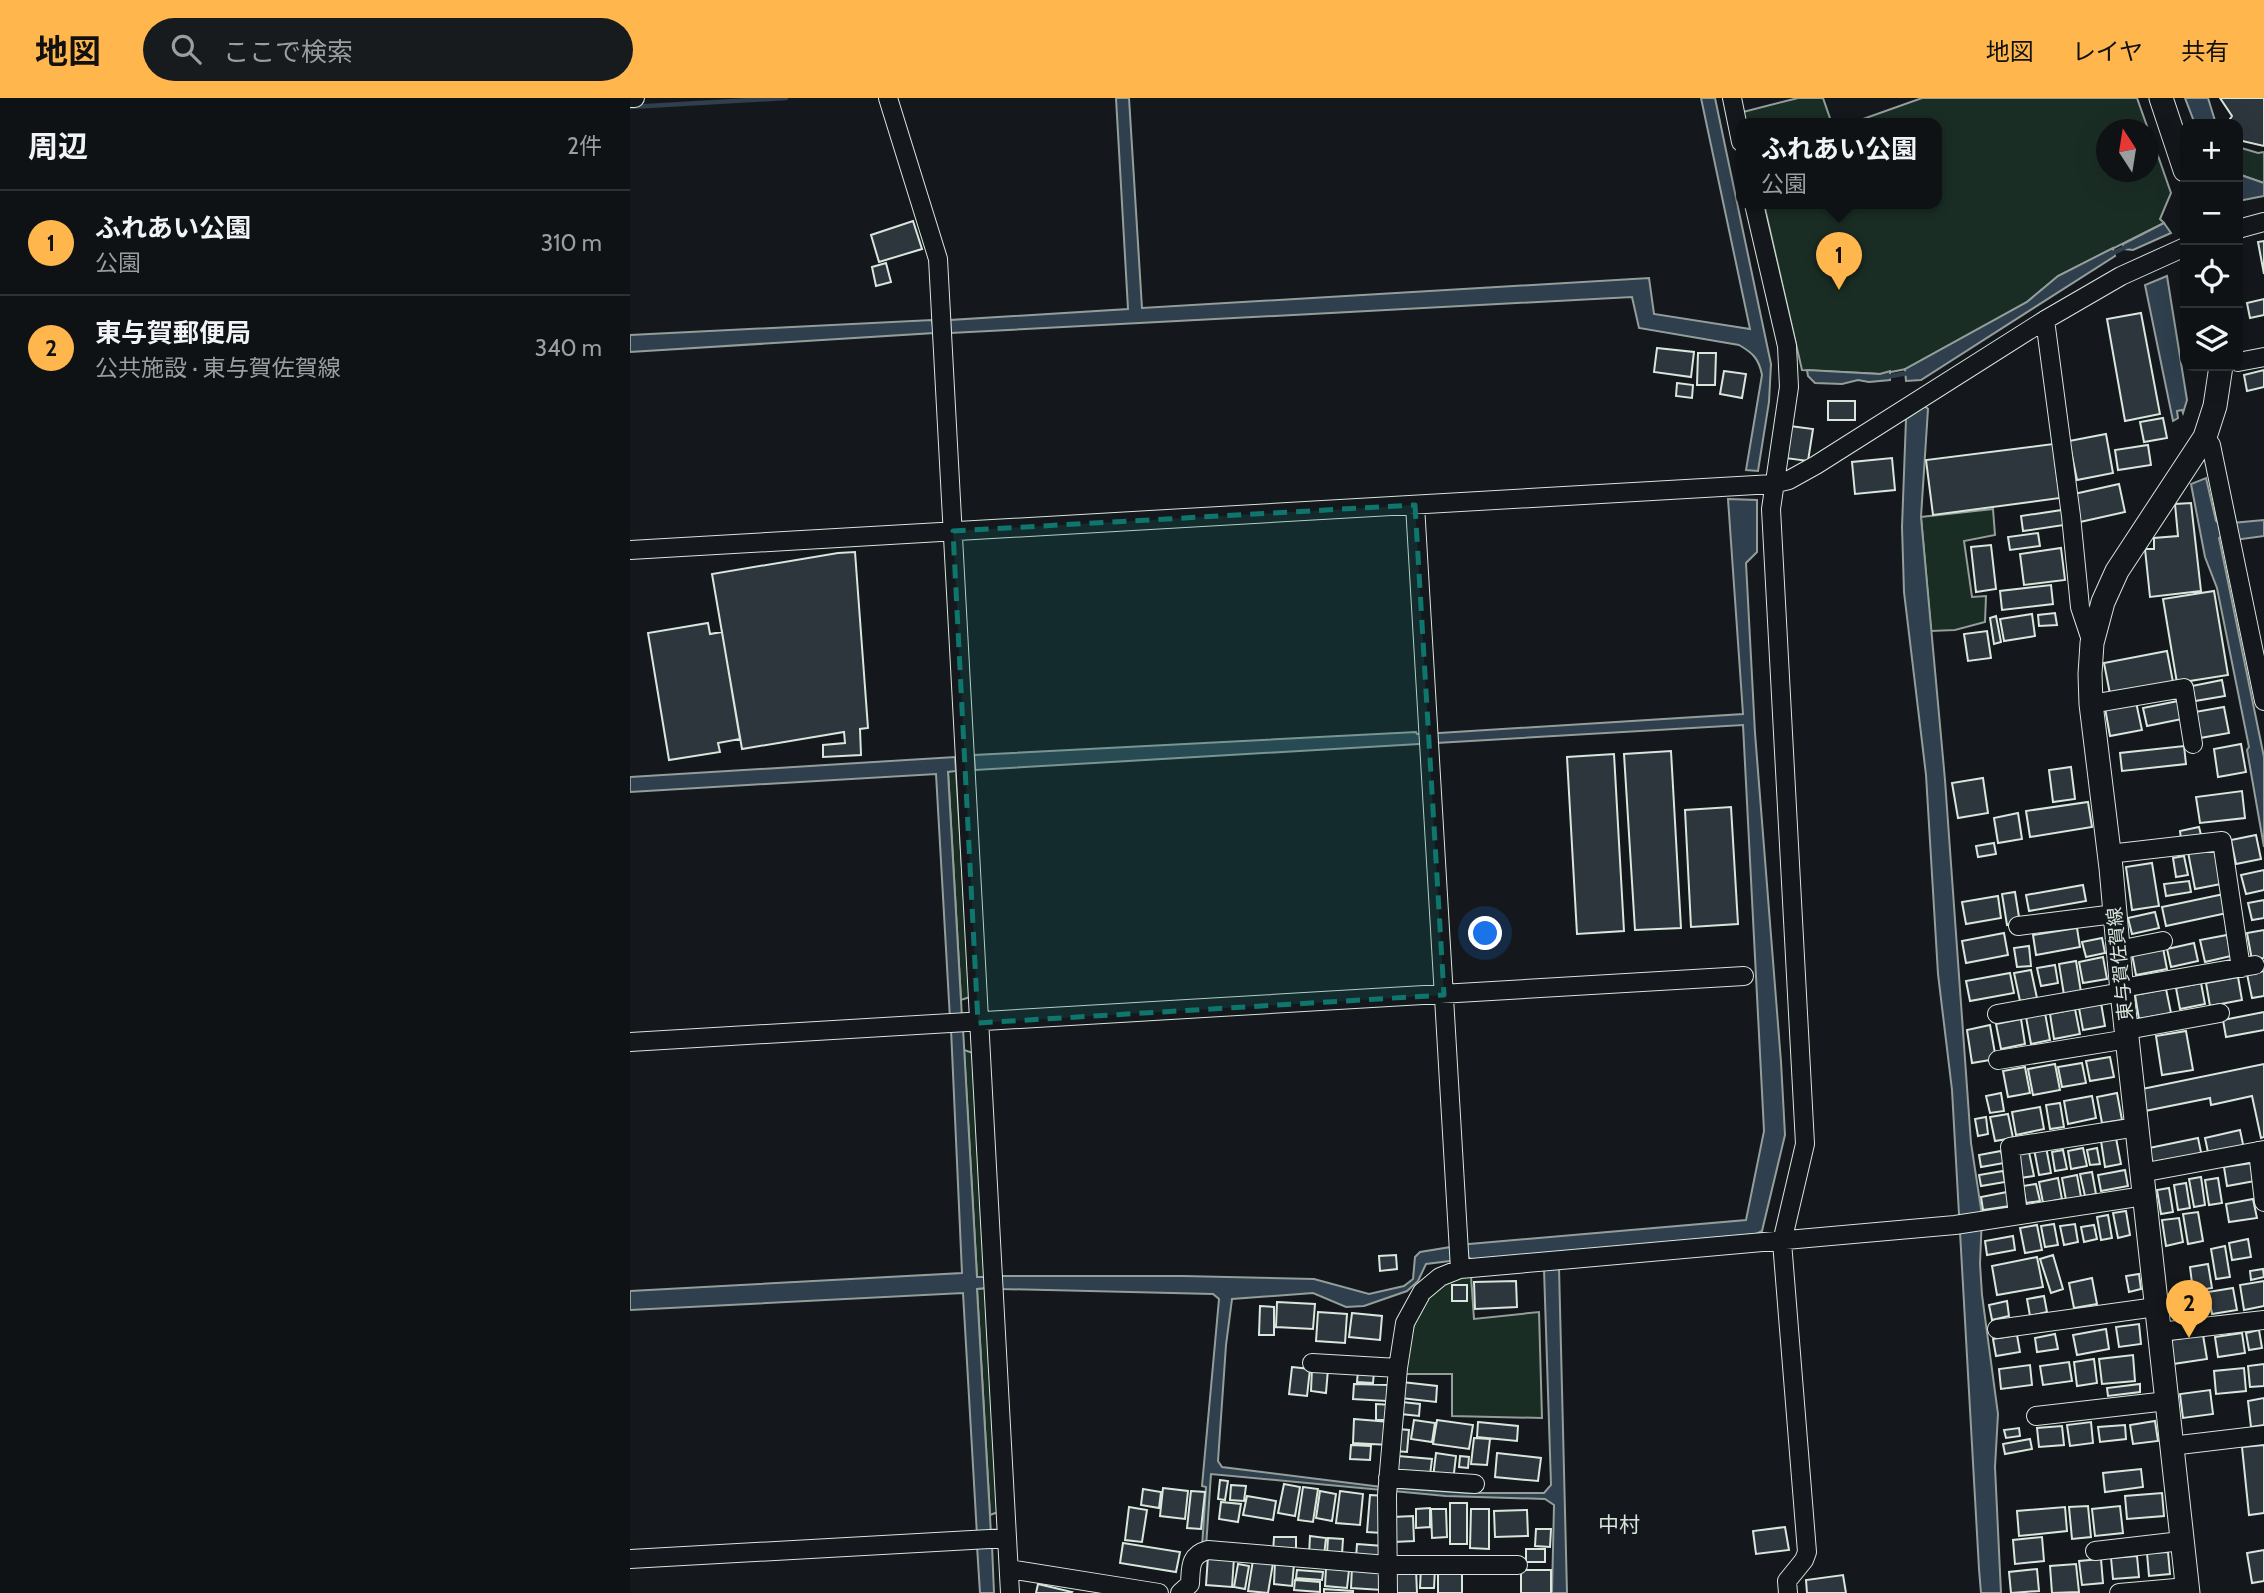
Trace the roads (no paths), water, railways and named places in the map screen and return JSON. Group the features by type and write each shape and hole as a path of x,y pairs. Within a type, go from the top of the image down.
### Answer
{"main road":[{"path":"2161,98 2180,155"},
{"name":"東与賀佐賀線","path":"2188,1590 2091,704 2092,643 2103,601 2117,571 2205,437 2215,406 2220,371"}],"street":[{"path":"888,98 938,259 966,776 964,1024 992,1539 1009,1569 1010,1593"},
{"path":"1732,98 1736,118"},
{"path":"1755,209 1787,346 1789,384 1773,484 1772,538 1805,1144 1782,1242 1807,1552 1787,1581 1788,1593"},
{"path":"2243,228 2264,222"},
{"path":"630,550 1773,484 1790,480 2045,320 2121,276 2180,249"},
{"path":"2045,320 2080,607 2092,643"},
{"path":"2243,361 2264,357"},
{"path":"2205,437 2211,445 2263,690"},
{"path":"1415,505 1459,1256"},
{"path":"2091,704 2184,688 2193,744"},
{"path":"1997,1014 2248,966 2222,841 2109,855"},
{"path":"2018,926 2115,914"},
{"path":"2118,950 2163,942"},
{"path":"630,1042 1744,976"},
{"path":"1998,1060 2220,1013"},
{"path":"2018,1215 2010,1147 2137,1127"},
{"path":"1388,1593 1388,1486 1398,1368 1405,1323 1422,1292 1459,1256 1782,1242 1955,1225 2018,1215 2261,1151 2264,1202"},
{"path":"1997,1329 2156,1307"},
{"path":"2160,1332 2264,1320"},
{"path":"1312,1363 1398,1368"},
{"path":"2036,1416 2167,1401"},
{"path":"2172,1446 2264,1435"},
{"path":"1388,1486 1475,1484"},
{"path":"630,1559 992,1539"},
{"path":"2095,1551 2181,1541"},
{"path":"1180,1593 1189,1584 1192,1560 1198,1553 1208,1550 1387,1565 1518,1565"},
{"path":"1009,1569 1159,1593"},
{"path":"2119,1593 2188,1590"}],"water":[{"path":"1116,98 1129,98 1142,308 1649,278 1654,314 1750,329 1701,98 1715,98 1736,209 1738,209 1771,364 1769,402 1758,471 1746,470 1762,375 1755,357 1739,345 1639,328 1632,297 951,333 950,320 1128,309"},
{"path":"2185,98 2208,98 2214,119 2193,119"},
{"path":"2243,176 2264,183 2264,196 2243,200"},
{"path":"2164,223 2171,233 2133,250 2124,249 2123,244"},
{"path":"2113,248 2115,256 1921,380 1906,381 1905,369 2027,302 2058,276"},
{"path":"2167,276 2180,371 2182,371 2187,400 2183,413 2182,410 2177,411 2178,418 2173,421 2145,285"},
{"path":"932,320 934,333 630,352 630,335"},
{"path":"1807,370 1880,374 1890,371 1890,380 1815,383 1808,376"},
{"path":"1925,406 1928,409 1921,517 1945,780 1971,1143 1982,1215 1982,1295 1998,1414 1995,1467 2001,1593 1981,1593 1952,1090 1938,974 1926,775 1904,592 1902,527 1906,419"},
{"path":"2206,478 2216,521 2224,527 2225,534 2219,538 2264,757 2264,847 2247,750 2249,747 2217,588 2205,557 2191,484"},
{"path":"1728,499 1757,500 1757,552 1746,563 1755,733 1785,1135 1762,1231 1756,1234 1472,1260 1466,1255 1455,1256 1450,1261 1426,1264 1418,1281 1407,1291 1364,1306 1346,1307 1313,1293 1232,1299 1218,1461 1222,1467 1382,1487 1468,1493 1544,1493 1551,1485 1544,1269 1559,1267 1567,1593 1552,1593 1554,1505 1545,1499 1446,1496 1211,1474 1206,1547 1202,1547 1206,1487 1202,1486 1219,1299 1213,1294 1001,1289 1001,1276 1314,1279 1369,1294 1404,1286 1413,1279 1415,1257 1420,1252 1469,1244 1746,1220 1764,1131 1743,725 975,770 974,755 1439,733 1743,714"},
{"path":"2264,520 2264,536 2235,540 2232,523"},
{"path":"955,757 956,771 948,772 962,1018 950,1019 936,774 630,792 630,777"},
{"path":"963,1028 977,1277 985,1277 986,1288 977,1289 991,1534 977,1535 963,1293 630,1310 630,1291 962,1273 951,1029"},
{"path":"992,1545 994,1593 980,1593 977,1546"}],"waterway":[{"path":"630,107 786,98"},
{"path":"2111,254 2128,246"},
{"path":"1886,377 1908,373"}],"place":[{"name":"ふれあい公園","path":"1839,290"},
{"name":"東与賀郵便局","path":"2189,1338"}],"district":[{"name":"中村","path":"1619,1524"}]}
